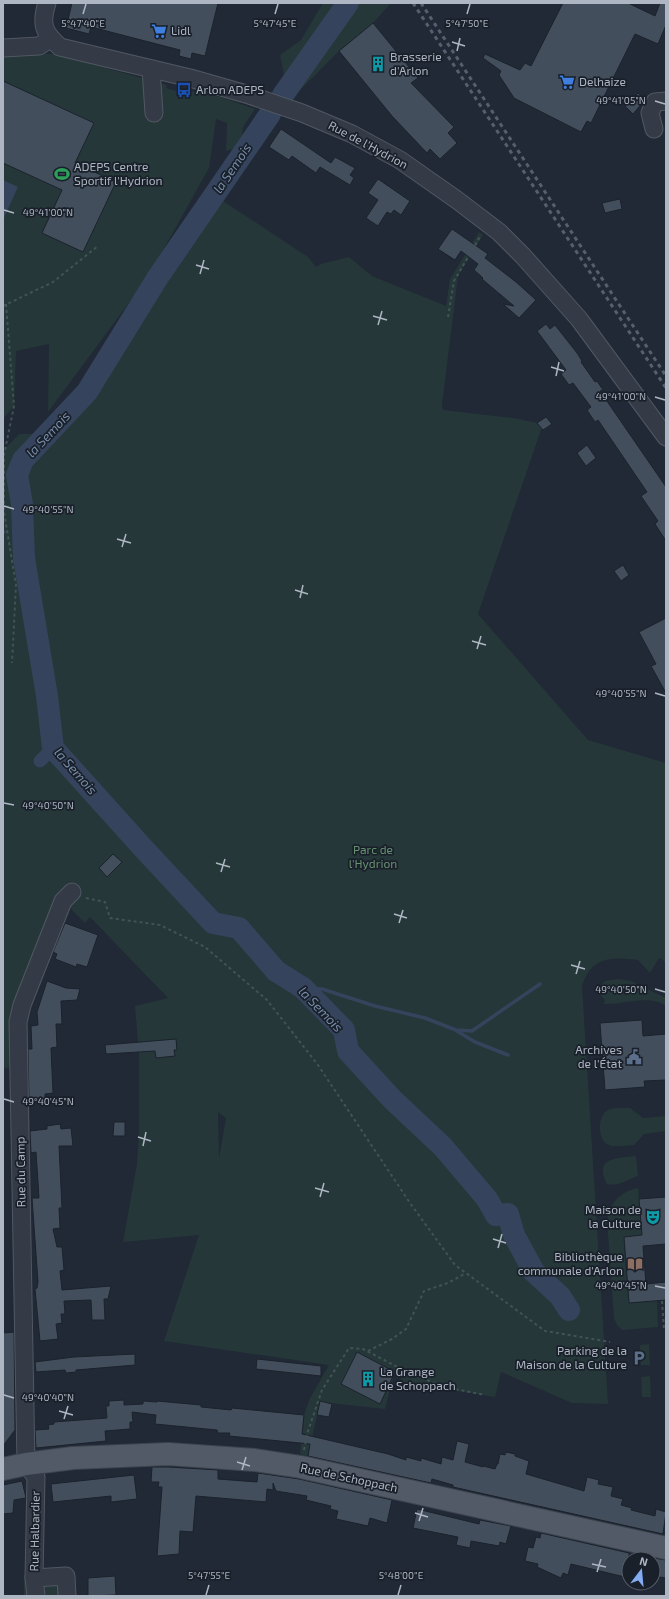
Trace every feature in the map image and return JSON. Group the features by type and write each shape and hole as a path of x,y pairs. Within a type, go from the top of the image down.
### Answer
{"main road":[{"name":"Rue de Schoppach","path":"3,1469 26,1464 112,1456 168,1454 255,1460 301,1467 666,1548"}],"street":[{"path":"3,48 38,46 50,39 45,29 47,3"},
{"name":"Rue de l'Hydrion","path":"50,39 60,47 71,51 151,69 246,94 302,113 352,134 400,160 458,200 488,224 523,256 579,319 666,437"},
{"path":"151,69 154,113"},
{"path":"654,129 650,113 655,102 666,101"},
{"name":"Rue du Camp","path":"26,1464 18,1022 22,1005 67,896"},
{"name":"Rue Halbardier","path":"26,1464 36,1477 34,1578 36,1596"},
{"name":"Rue Halbardier","path":"34,1578 66,1576 67,1596"}],"path":[{"path":"448,317 454,281 488,224"},
{"path":"12,663 16,585 4,512 4,455 14,406 4,305 53,282 98,246"},
{"path":"67,896 88,898 105,902 110,918 160,926 205,947 267,1000 318,1065 410,1203 455,1265 545,1330 610,1342"},
{"path":"368,1351 392,1339 406,1329 424,1291 448,1283 466,1273"},
{"path":"662,1301 664,1329 666,1329"},
{"path":"301,1467 308,1431 322,1390 349,1348 368,1351 411,1374 438,1385 485,1395"}],"green space":[{"path":"323,3 391,3 373,23 339,51 293,97 288,95 280,55 301,40"},
{"path":"3,48 30,53 55,54 167,85 166,88 176,91 177,88 220,97 255,109 243,127 241,147 226,151 227,123 216,119 209,168 148,277 48,412 49,344 16,351 14,406 3,419"},
{"name":"Parc de l'Hydrion","path":"208,191 308,257 316,267 321,264 349,257 372,276 446,306 450,279 479,232 483,235 458,276 442,404 443,410 513,418 543,424 478,614 588,740 666,763 666,962 659,958 650,973 638,960 611,959 604,961 591,969 582,986 608,1404 572,1403 501,1372 495,1397 402,1382 399,1375 394,1374 385,1409 320,1402 308,1456 300,1454 304,1415 310,1398 329,1365 164,1341 199,1235 123,1242 137,1164 139,1133 139,1052 155,1051 156,1058 175,1056 174,1050 177,1049 176,1039 138,1042 135,1006 168,998 90,917 85,923 63,901 22,1005 19,1067 3,1068 3,451 19,434 41,434 72,403 155,278","holes":["218,1112 226,1118 219,1158"]},
{"path":"618,979 631,981 666,998 666,1006 644,1000 604,1004 605,1000 599,994 600,986 605,981"},
{"path":"613,1108 630,1108 643,1118 666,1116 666,1131 644,1134 634,1145 615,1146 605,1143 602,1139 600,1128 600,1122 604,1113"},
{"path":"636,1156 638,1176 619,1184 607,1184 603,1175 605,1164 622,1157"},
{"path":"638,1188 642,1235 624,1237 629,1303 657,1301 658,1327 622,1330 617,1325 614,1318 607,1220 608,1214 617,1198 632,1189"},
{"path":"649,1344 650,1365 641,1365 640,1345"},
{"path":"650,1376 651,1397 642,1397 641,1377"},
{"path":"66,1576 67,1596 24,1596 24,1579"}],"water":[{"path":"3,180 18,187 3,220"}],"building":[{"name":"Lidl","path":"72,3 218,3 205,56 192,53 191,59 179,56 180,50 91,27 89,34 66,28"},
{"name":"Delhaize","path":"563,3 628,3 655,16 660,3 666,3 666,25 658,44 635,34 591,123 587,121 581,132 514,98 499,75 501,71 483,58 485,54 520,70 525,63 531,66"},
{"path":"373,23 418,78 411,83 454,127 448,133 457,143 440,159 430,149 427,153 392,116 339,51"},
{"name":"ADEPS Centre Sportif l'Hydrion","path":"3,81 94,123 75,163 116,182 83,252 42,233 62,190 3,163"},
{"path":"638,93 645,100 633,114 625,106"},
{"path":"281,129 331,163 335,157 355,168 350,175 354,178 350,185 320,167 316,173 292,156 289,160 269,147"},
{"path":"378,179 410,201 401,215 394,210 391,214 387,212 378,226 366,218 378,200 368,193"},
{"path":"620,199 622,209 605,213 602,203"},
{"path":"452,229 488,254 485,258 536,300 519,318 503,304 514,306 482,279 483,278 474,270 478,264 461,251 455,260 438,249"},
{"path":"546,324 550,329 555,325 577,353 582,361 581,362 595,382 597,381 603,390 600,391 666,487 666,541 655,524 658,521 641,496 647,492 598,420 595,422 587,410 591,407 573,383 569,385 561,374 566,370 537,331"},
{"path":"546,417 552,424 543,430 537,423"},
{"path":"587,445 596,458 586,466 577,453"},
{"path":"623,565 629,575 621,581 614,571"},
{"path":"666,618 666,693 651,666 656,664 639,632"},
{"path":"113,854 122,862 107,877 99,868"},
{"path":"65,923 98,935 87,967 77,964 76,967 55,959 57,954 53,952"},
{"path":"47,981 66,988 80,989 77,1000 61,1001 62,1024 56,1024 57,1047 51,1048 53,1093 45,1094 45,1099 29,1100 28,1049 32,1049 31,1026 38,1025 37,1012"},
{"name":"Archives de l'État","path":"642,1020 643,1036 666,1034 666,1080 644,1081 645,1087 605,1090 600,1023"},
{"path":"176,1039 177,1050 174,1050 175,1056 156,1058 155,1051 106,1054 105,1045"},
{"path":"114,1122 125,1122 125,1136 113,1136"},
{"path":"60,1124 61,1129 71,1128 73,1146 59,1146 62,1208 59,1208 60,1228 53,1229 57,1247 62,1247 64,1270 60,1271 62,1290 111,1286 108,1299 104,1299 105,1320 92,1320 91,1300 64,1301 65,1314 61,1314 62,1323 56,1324 58,1339 40,1341 35,1289 37,1288 38,1282 32,1198 39,1198 36,1152 31,1153 30,1131 47,1129 47,1126"},
{"path":"666,1197 666,1244 643,1246 646,1284 666,1282 666,1300 629,1303 624,1237 642,1235 639,1199"},
{"path":"14,1332 15,1430 3,1446 3,1333"},
{"name":"La Grange de Schoppach","path":"357,1352 395,1372 380,1404 341,1384"},
{"path":"135,1354 135,1365 76,1370 76,1372 66,1373 65,1370 36,1372 35,1362 74,1357"},
{"path":"257,1359 321,1366 321,1376 256,1369"},
{"path":"124,1400 124,1405 143,1404 143,1401 157,1401 201,1405 201,1407 231,1410 232,1408 304,1415 302,1434 388,1454 406,1460 406,1457 421,1461 421,1458 441,1464 442,1457 453,1460 457,1441 469,1444 465,1462 483,1467 495,1469 498,1464 500,1454 505,1455 506,1452 515,1454 515,1456 529,1461 526,1474 584,1491 587,1477 599,1480 598,1484 613,1487 611,1496 623,1499 621,1505 632,1508 631,1510 655,1516 656,1509 666,1512 663,1534 453,1487 453,1485 432,1479 431,1483 308,1456 310,1444 229,1436 230,1433 218,1433 217,1430 155,1424 156,1415 132,1412 133,1422 130,1422 130,1429 105,1431 106,1441 36,1448 35,1430 49,1429 48,1425 54,1424 54,1422 107,1418 106,1406 109,1406 109,1401"},
{"path":"320,1401 332,1404 329,1417 317,1415"},
{"path":"152,1467 218,1470 218,1479 257,1482 258,1473 299,1479 392,1500 387,1523 370,1518 368,1526 336,1519 338,1511 330,1509 331,1506 306,1500 307,1496 276,1491 273,1483 273,1490 267,1489 266,1502 196,1496 193,1532 180,1531 179,1554 157,1556 162,1487 158,1487 159,1482 151,1482"},
{"path":"134,1475 137,1499 111,1502 111,1496 53,1502 51,1484"},
{"path":"22,1481 26,1498 14,1500 13,1513 3,1514 3,1485"},
{"path":"417,1509 479,1524 480,1520 511,1526 506,1544 500,1542 499,1546 471,1541 470,1548 456,1545 458,1537 413,1528"},
{"path":"541,1533 621,1551 621,1576 571,1564 568,1575 563,1573 561,1578 537,1567 538,1564 525,1561 528,1547 533,1548 536,1537 540,1538"},
{"path":"661,1559 666,1560 666,1578 661,1577"},
{"path":"115,1576 116,1595 88,1596 88,1578"}],"waterway":[{"name":"la Semois","path":"283,95 348,3"},
{"name":"la Semois","path":"270,114 158,277 87,392 23,460 17,475 22,504 24,558 47,696 53,748 213,923 239,928 276,971 303,988 344,1030 348,1051 392,1099 443,1147 487,1199 496,1215 508,1214 514,1235 534,1272 560,1296 569,1310"},
{"path":"14,527 23,523"},
{"path":"40,761 53,748"},
{"path":"303,988 322,989 375,1006 425,1018 456,1030 472,1031 540,984"},
{"path":"457,1031 475,1042 508,1055"}],"railway":[{"path":"413,3 666,388"},
{"path":"421,3 666,376"}],"place":[{"name":"Lidl","path":"159,31"},
{"name":"Brasserie d'Arlon","path":"378,64"},
{"name":"Delhaize","path":"567,82"},
{"name":"Arlon ADEPS","path":"184,90"},
{"name":"ADEPS Centre Sportif l'Hydrion","path":"62,174"},
{"name":"Archives de l'État","path":"634,1057"},
{"name":"Maison de la Culture","path":"653,1217"},
{"name":"Bibliothèque communale d'Arlon","path":"635,1264"},
{"name":"Parking de la Maison de la Culture","path":"639,1358"},
{"name":"La Grange de Schoppach","path":"368,1379"}]}
